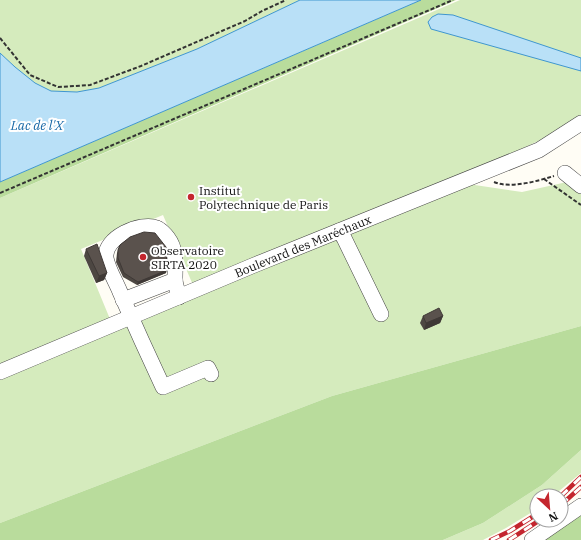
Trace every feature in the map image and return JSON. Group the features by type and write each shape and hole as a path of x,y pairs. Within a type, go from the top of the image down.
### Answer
{"lane":[{"name":"Boulevard des Maréchaux","path":"0,372 339,231 539,150 581,123"},
{"path":"565,173 581,186"},
{"path":"179,297 175,280 175,255 169,239 157,228 149,227 132,230 114,238 107,248 106,258 123,300 163,387 208,368 211,374"},
{"path":"339,231 344,238 381,314"},
{"path":"123,300 175,280"},
{"path":"532,540 581,506"}],"path":[{"path":"0,38 30,75 58,87 90,85 141,66 245,21 286,0"},
{"path":"0,192 453,0"},
{"path":"478,174 502,185 544,179 565,173"},
{"path":"544,179 581,205"}],"green space":[{"path":"0,0 300,0 197,49 99,88 77,92 51,91 35,83 0,53"},
{"path":"421,0 456,0 0,198 0,182"},
{"name":"Institut Polytechnique de Paris","path":"460,0 581,0 581,116 559,131 505,157 193,285 163,215 81,249 110,319 0,366 0,198"},
{"path":"567,182 581,193 581,326 332,396 0,523 0,377 468,184 522,192"},
{"path":"581,326 581,450 542,485 537,488 529,488 529,493 483,523 443,540 0,540 0,523 332,396"},
{"path":"581,450 581,473 563,488 537,488"},
{"path":"529,493 529,514 506,528 483,540 443,540 483,523"},
{"path":"581,512 581,540 541,540 558,528 569,528 569,520"}],"water":[{"name":"Lac de l'X","path":"300,0 421,0 0,182 0,53 35,83 51,91 77,92 99,88 197,49"},
{"path":"438,14 453,15 581,58 581,71 431,29 428,22 432,17"}],"building":[{"name":"Observatoire SIRTA 2020","path":"144,232 155,233 166,247 167,270 138,282 124,273 118,258 118,250 120,245 130,237"},
{"path":"97,244 107,273 99,276 86,249"},
{"path":"439,308 443,316 426,323 423,316"}],"railway":[{"path":"569,488 581,477"},
{"path":"569,498 581,487"},
{"path":"491,540 510,531 529,519"},
{"path":"509,540 529,527"}],"place":[{"name":"Institut Polytechnique de Paris","path":"191,197"},
{"name":"Observatoire SIRTA 2020","path":"143,257"}]}
